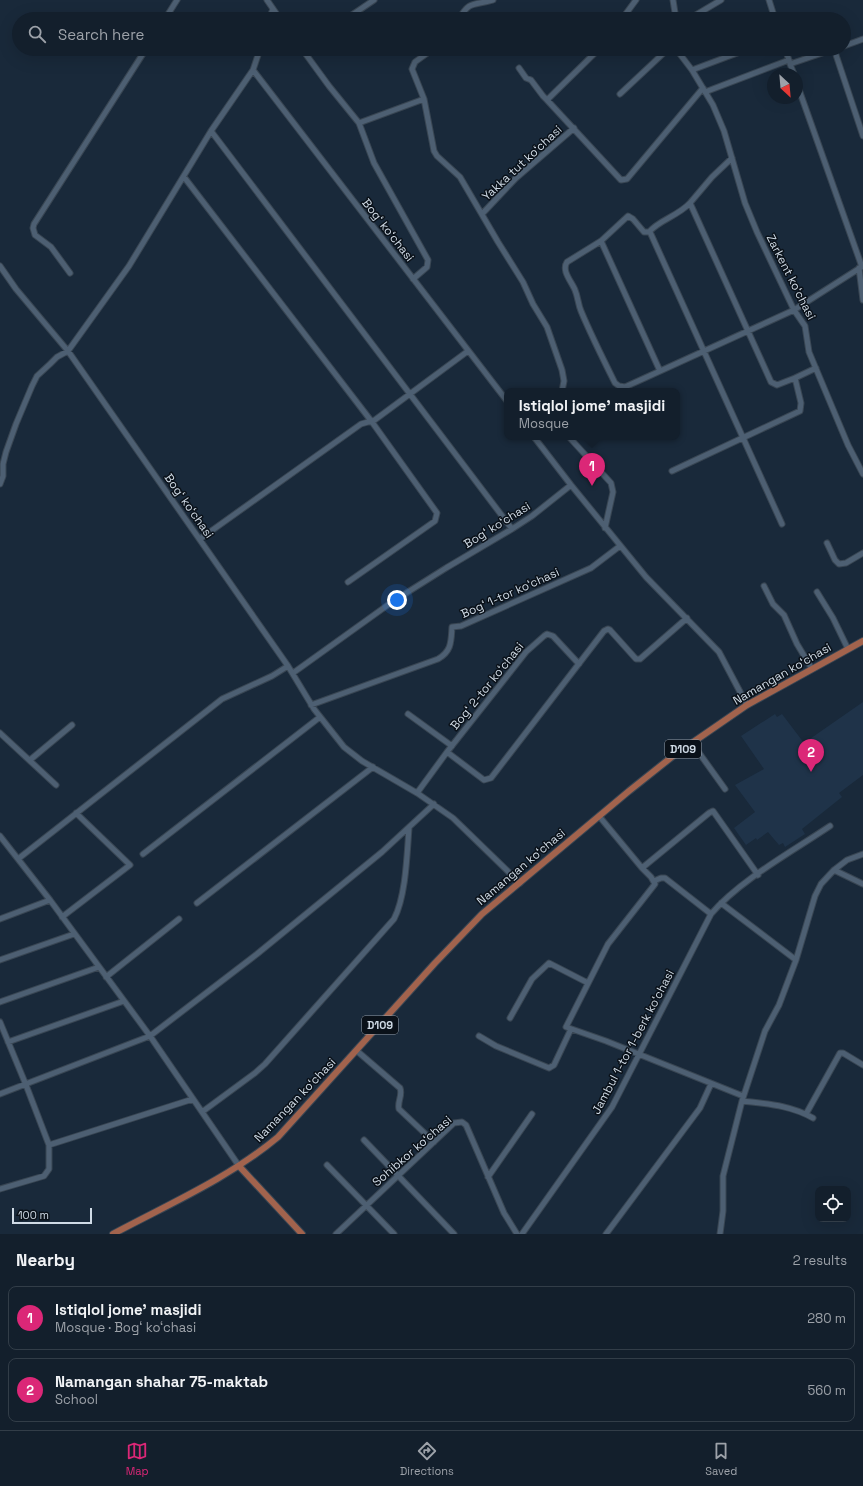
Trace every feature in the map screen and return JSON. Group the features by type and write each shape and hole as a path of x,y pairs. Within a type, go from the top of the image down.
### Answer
{"main road":[{"name":"Namangan koʻchasi","path":"239,1166 262,1151 278,1137 435,963 482,914 672,756 747,706 863,641"},
{"name":"D109","path":"113,1234 239,1166"},
{"path":"239,1166 302,1234"}],"street":[{"path":"169,12 177,0"},
{"path":"267,0 275,12"},
{"path":"356,12 374,0"},
{"path":"462,12 469,3 473,1 493,0"},
{"path":"627,12 636,0"},
{"path":"673,0 675,12"},
{"path":"701,12 721,0"},
{"path":"769,0 773,12"},
{"path":"851,43 863,39"},
{"path":"70,273 51,247 35,235 33,228 34,224 142,56"},
{"path":"0,484 3,476 3,464 6,452 16,424 37,376 57,357 68,351 129,266 211,131 253,70 258,56"},
{"path":"308,56 329,86 359,123 374,163 428,260 427,267 413,278"},
{"name":"Yakka tut koʻchasi","path":"423,56 412,66 424,99 434,151 437,156 460,177 482,214 516,178 574,128 542,96 531,80 526,78 519,68"},
{"path":"547,100 592,56"},
{"path":"620,94 661,56"},
{"name":"Zarkent koʻchasi","path":"681,56 704,90 724,131 745,203 794,310 805,326 809,352 848,445 863,474"},
{"path":"692,70 729,56"},
{"path":"787,56 792,68"},
{"path":"574,128 620,178 625,180 704,90 810,56"},
{"path":"836,56 863,136"},
{"name":"Bogʻ koʻchasi","path":"253,70 504,398"},
{"path":"359,123 424,99"},
{"path":"803,101 861,267 863,300"},
{"path":"211,131 512,529"},
{"path":"650,232 654,227 679,212 690,203 712,177 732,158"},
{"path":"184,177 372,422 435,510 437,518 435,521 348,582"},
{"path":"690,203 771,382 777,385 816,368"},
{"path":"482,214 523,282 533,304 547,327 564,376 562,388"},
{"path":"650,232 644,232 633,219 628,216 601,241 567,262 565,267 575,288 580,309 588,328 615,383 619,386 625,387 794,310 861,267"},
{"path":"650,232 782,524"},
{"path":"601,241 660,371"},
{"name":"Bogʻ koʻchasi","path":"0,266 16,289 68,351 293,673 320,717 344,747 373,767 434,804 453,818 520,883"},
{"path":"200,539 361,424 372,422 468,351"},
{"path":"672,471 800,410 802,403 795,378"},
{"path":"536,440 605,528 646,577 719,652 747,706"},
{"path":"572,440 611,483 613,492 605,528"},
{"name":"Bogʻ koʻchasi","path":"293,673 392,602 532,516 571,485"},
{"path":"827,544 835,560 839,564 846,563 863,553"},
{"name":"Bogʻ 1-tor koʻchasi","path":"311,704 438,659 447,653 451,646 452,627 461,626 591,568 620,546"},
{"path":"764,586 773,604 784,615 797,644 812,669"},
{"path":"817,592 833,618 848,649"},
{"path":"448,752 484,780 491,778 606,630 610,630 638,660 686,618"},
{"name":"Bogʻ 2-tor koʻchasi","path":"417,793 526,652 544,636 547,634 553,636 579,664"},
{"path":"18,859 222,700 272,676 288,666"},
{"path":"408,714 452,746"},
{"path":"143,854 320,717"},
{"path":"30,760 72,725"},
{"path":"0,733 56,785"},
{"path":"692,743 725,789"},
{"path":"198,903 373,767"},
{"path":"0,1094 150,1036 257,954 382,852 434,804"},
{"path":"642,868 713,811 758,875"},
{"path":"62,918 130,864 76,813"},
{"path":"599,816 654,881 655,885 608,944 566,1026 712,1084 742,1099 785,1106 813,1118"},
{"path":"796,960 721,903 758,875 830,826"},
{"path":"202,1112 265,1064 394,919 400,903 406,868 409,828"},
{"path":"1,838 50,900 150,1036 239,1166"},
{"path":"720,1234 723,1211 723,1176 742,1099 765,1031 779,1005 796,960 815,896 820,884 834,870 847,860 863,854"},
{"path":"834,870 863,884"},
{"path":"654,881 665,878 712,914"},
{"path":"0,919 50,900"},
{"name":"Jambul 1-tor 1-berk koʻchasi","path":"522,1234 606,1116 712,914 721,903"},
{"path":"106,977 179,919"},
{"path":"0,960 74,934"},
{"path":"510,1018 532,979 549,963 588,983"},
{"path":"0,1002 99,967"},
{"path":"8,1042 124,1001"},
{"path":"0,1022 49,1145 49,1169 44,1176 0,1190"},
{"path":"480,1036 496,1046 549,1068 554,1065 571,1029"},
{"path":"357,1050 400,1088 402,1092 398,1106 399,1109 434,1142"},
{"path":"806,1114 840,1053 843,1052 863,1065"},
{"path":"606,1234 700,1108 712,1084"},
{"path":"49,1145 193,1099"},
{"path":"488,1177 532,1114"},
{"name":"Sohibkor koʻchasi","path":"336,1234 454,1123 462,1122 466,1125 504,1214 517,1234"},
{"path":"364,1140 454,1234"},
{"path":"327,1166 394,1234"}],"shaded area":[{"path":"863,702 863,775 839,793 842,797 802,829 805,834 785,847 783,843 779,845 768,832 757,840 756,838 746,845 734,828 755,812 735,785 764,769 741,736 775,714 777,717 782,714 804,743"}],"place":[{"name":"Istiqlol jome’ masjidi","path":"592,486"},
{"name":"Namangan shahar 75-maktab","path":"811,772"}]}
